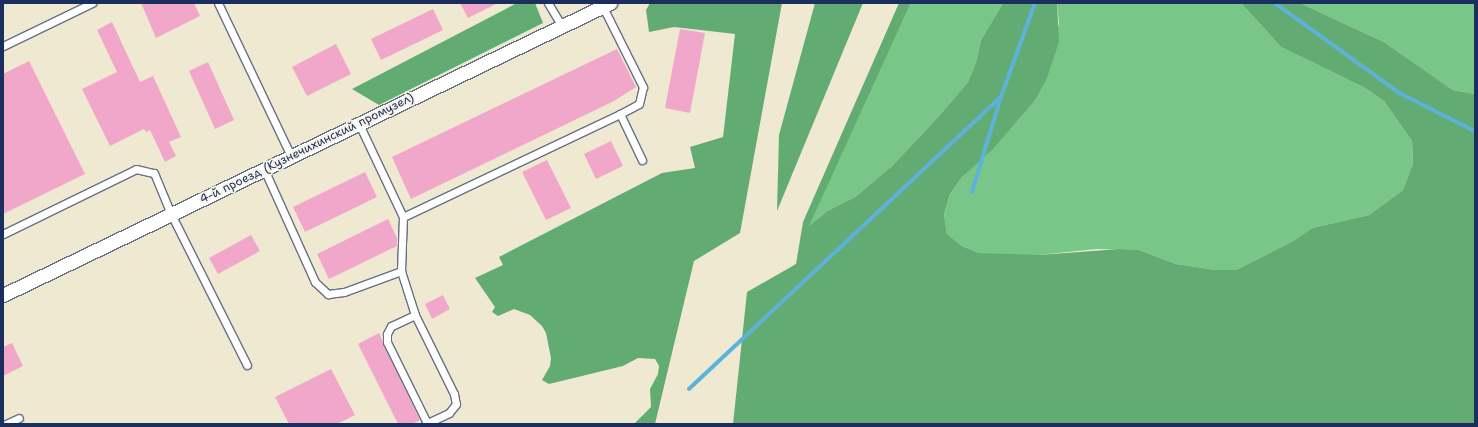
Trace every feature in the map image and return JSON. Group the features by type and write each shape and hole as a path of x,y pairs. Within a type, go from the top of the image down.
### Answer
{"street":[{"name":"4-й проезд (Кузнечихинский промузел)","path":"3,295 606,5"}],"lane":[{"path":"3,46 92,3"},
{"path":"218,3 291,156"},
{"path":"548,3 562,26"},
{"path":"403,217 639,104 643,87 606,5"},
{"path":"620,114 642,160"},
{"path":"359,124 403,217 401,271 415,315 454,394 456,404 449,414 426,423 387,342 387,334 391,326 415,315"},
{"path":"3,234 136,169 154,173 171,214 247,365"},
{"path":"264,169 315,282 328,294 344,292 401,271"},
{"path":"6,424 19,418"}],"green space":[{"path":"517,3 535,3 543,23 379,105 352,89"},
{"path":"650,3 782,3 740,233 694,261 655,424 634,424 651,407 650,389 658,374 659,366 655,359 638,358 623,366 549,384 542,380 550,366 551,358 546,333 542,326 530,315 514,309 498,316 492,312 495,307 475,278 503,265 499,257 662,173 695,168 690,147 723,137 735,34 674,27 649,32 646,10"},
{"path":"815,3 863,3 777,211 779,135"},
{"path":"899,3 911,3 809,226 827,211 855,197 892,166 940,115 968,82 976,62 981,40 1003,3 1057,3 1059,42 1046,81 1036,99 993,149 962,177 950,194 944,214 947,234 962,246 979,253 1038,255 1120,249 1139,250 1176,264 1216,270 1236,270 1295,240 1312,228 1369,215 1403,190 1413,163 1412,141 1384,101 1365,88 1281,47 1241,3 1300,3 1384,42 1453,90 1475,94 1475,424 733,424 747,292 796,264 803,222"},
{"path":"911,3 1003,3 981,40 976,62 968,82 940,115 892,166 855,197 827,211 808,227"},
{"path":"1057,3 1241,3 1281,47 1365,88 1384,101 1412,141 1413,163 1403,190 1369,215 1312,228 1295,240 1236,270 1216,270 1176,264 1139,250 1097,249 1038,255 1000,255 979,253 962,246 947,234 944,214 950,194 962,177 1036,99 1046,81 1059,23"},
{"path":"1300,3 1475,3 1475,94 1453,90 1384,42"}],"building":[{"path":"141,3 194,3 200,16 156,38"},
{"path":"460,3 498,3 468,18"},
{"path":"433,9 443,30 381,60 371,39"},
{"path":"112,22 140,82 153,76 181,137 169,142 176,156 165,162 150,130 146,132 144,129 110,146 82,89 117,72 97,30"},
{"path":"680,29 705,33 690,113 665,108"},
{"path":"336,44 351,74 307,96 292,67"},
{"path":"617,49 636,87 614,101 411,199 392,157"},
{"path":"29,61 85,174 3,214 3,74"},
{"path":"208,62 234,120 215,129 189,71"},
{"path":"611,141 623,166 596,179 584,154"},
{"path":"547,160 571,208 546,220 522,172"},
{"path":"365,172 377,197 305,232 293,207"},
{"path":"388,219 397,238 397,246 329,279 317,254"},
{"path":"251,235 260,251 218,274 209,258"},
{"path":"443,295 450,309 432,319 425,304"},
{"path":"379,333 420,420 412,424 398,424 358,344"},
{"path":"12,343 23,366 3,376 3,347"},
{"path":"331,369 355,415 337,424 289,424 275,397"}],"waterway":[{"path":"972,192 1001,97 1035,3"},
{"path":"1275,3 1400,93 1475,131"},
{"path":"689,389 1001,97"}]}
